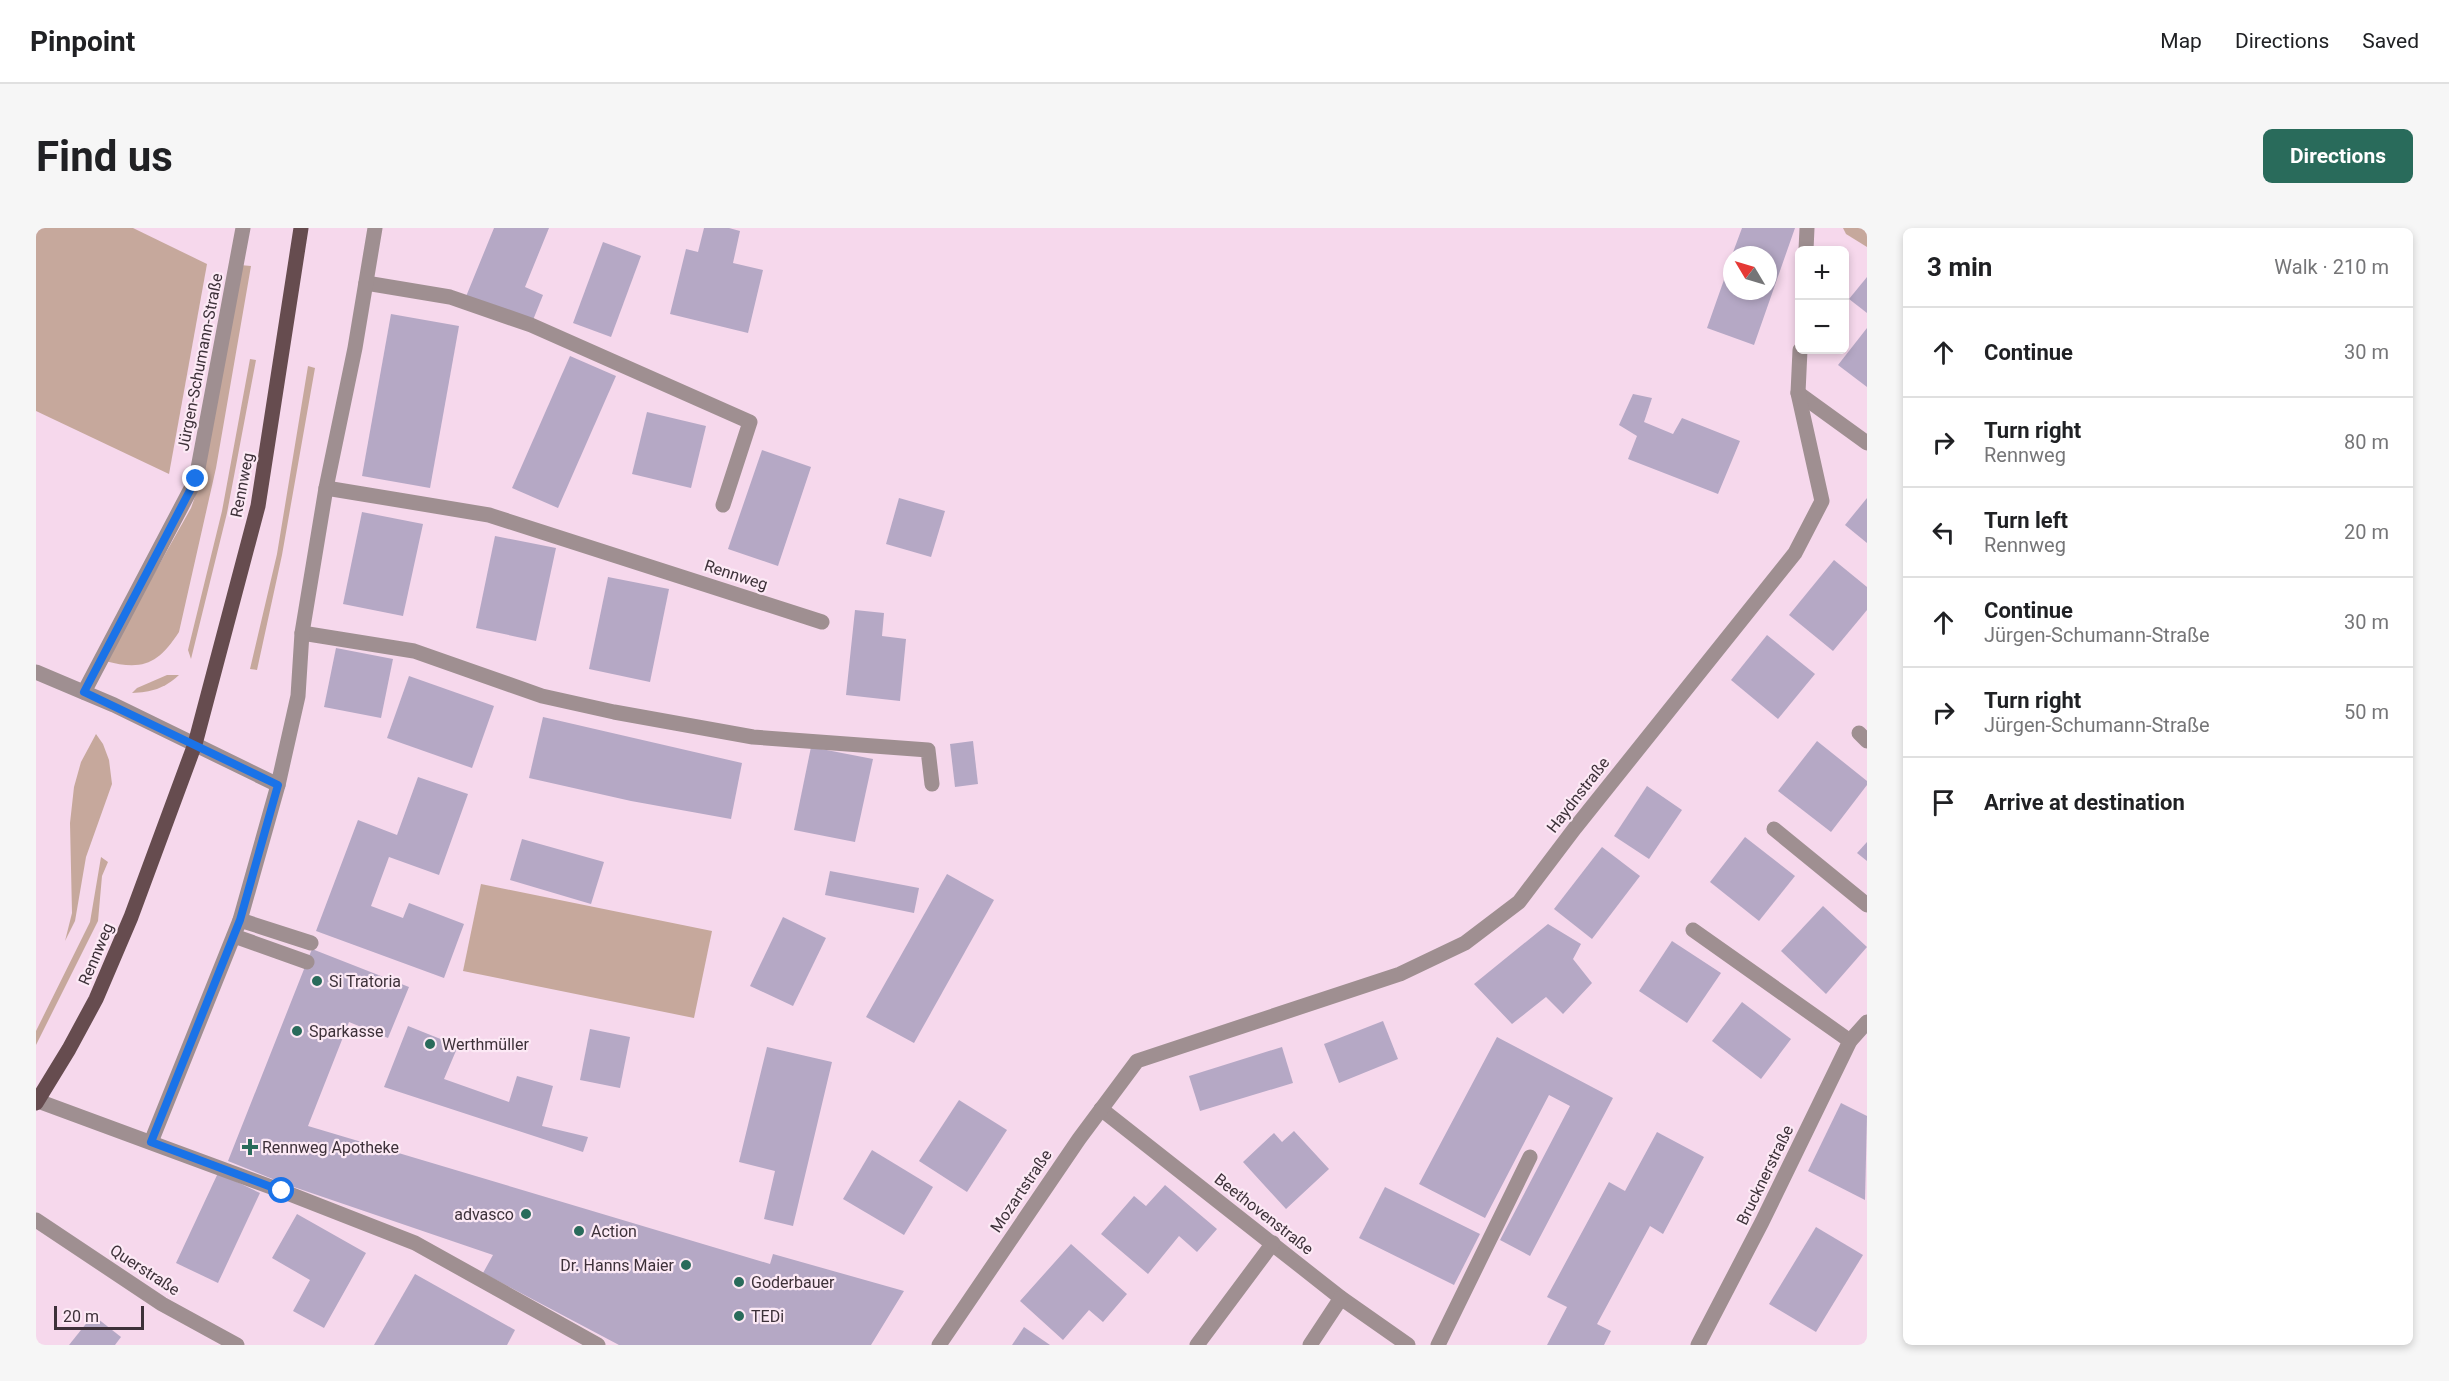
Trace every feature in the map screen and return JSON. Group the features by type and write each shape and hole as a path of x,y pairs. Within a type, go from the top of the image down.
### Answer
{"main road":[{"name":"Rennweg","path":"37,1102 69,1049 100,988 131,917 195,744 258,506 301,228"}],"street":[{"name":"Jürgen-Schumann-Straße","path":"84,692 196,479 243,228"},
{"path":"151,1142 240,920 278,785 298,696 302,633 326,488 355,348 375,228"},
{"path":"1806,246 1807,228"},
{"path":"366,283 450,297 531,325 750,422 723,505"},
{"name":"Haydnstraße","path":"1137,1061 1400,974 1465,943 1519,902 1575,828 1795,553 1822,501 1798,393 1800,354"},
{"path":"1798,393 1867,443"},
{"name":"Rennweg","path":"326,488 489,515 822,622"},
{"path":"302,633 414,651 542,696 614,712 753,737 928,750 932,784"},
{"path":"36,672 84,692 278,785"},
{"path":"1774,829 1867,905"},
{"path":"240,920 311,943"},
{"path":"1693,930 1850,1041"},
{"path":"234,936 307,962"},
{"name":"Brucknerstraße","path":"1698,1345 1762,1222 1850,1041 1867,1022"},
{"name":"Mozartstraße","path":"939,1345 1059,1167 1137,1061"},
{"path":"37,1102 151,1142 415,1243 598,1345"},
{"name":"Beethovenstraße","path":"1101,1109 1341,1298 1408,1345"},
{"path":"1438,1345 1530,1157"},
{"name":"Querstraße","path":"36,1220 162,1304 237,1345"},
{"path":"1197,1345 1273,1243"},
{"path":"1310,1345 1341,1298"}],"shaded area":[{"path":"36,228 133,228 207,264 169,474 36,411"},
{"path":"1843,228 1867,228 1867,247 1846,234"},
{"path":"240,265 251,266 216,468 179,632 164,651 148,662 130,665 105,661 191,508 205,468"},
{"path":"250,359 256,360 227,513 191,659 188,650 222,511"},
{"path":"308,366 315,368 282,555 257,670 250,669 277,554"},
{"path":"167,675 179,675 157,689 132,693 137,688"},
{"path":"96,734 109,760 112,784 86,857 75,921 65,941 72,913 70,823 74,787 81,762"},
{"path":"101,857 108,862 102,876 98,921 36,1045 36,1031 90,922"},
{"path":"481,884 712,931 694,1018 463,971"}],"building":[{"path":"494,228 549,228 525,287 543,295 531,325 465,299"},
{"path":"704,228 729,228 740,231 733,263 763,270 748,333 670,314 686,249 698,252"},
{"path":"1742,228 1795,228 1777,279 1777,246 1735,246"},
{"path":"603,242 641,256 611,337 573,323"},
{"path":"1867,277 1867,313 1849,299"},
{"path":"1723,283 1723,300 1770,300 1754,345 1707,328"},
{"path":"391,314 459,326 430,488 362,476"},
{"path":"1867,328 1867,387 1838,365 1849,354"},
{"path":"570,356 616,376 558,508 512,488"},
{"path":"1633,394 1652,398 1644,422 1673,434 1682,418 1740,441 1718,494 1628,459 1637,436 1619,425"},
{"path":"647,412 706,426 691,488 632,474"},
{"path":"762,450 811,467 778,566 728,549"},
{"path":"899,498 945,511 931,557 886,544"},
{"path":"1867,498 1867,543 1845,525"},
{"path":"362,512 423,524 403,616 343,604"},
{"path":"495,536 556,548 536,641 476,628"},
{"path":"1834,560 1867,587 1867,610 1833,651 1789,615"},
{"path":"608,577 669,589 650,682 589,669"},
{"path":"855,610 884,613 882,636 906,639 900,701 846,695"},
{"path":"1767,635 1815,674 1778,719 1731,680"},
{"path":"336,648 393,659 381,718 324,707"},
{"path":"409,676 494,706 472,768 387,738"},
{"path":"543,717 742,763 731,819 631,801 529,778"},
{"path":"973,741 978,784 955,787 950,744"},
{"path":"1817,741 1867,781 1867,785 1831,832 1778,791"},
{"path":"811,747 873,759 855,842 794,830"},
{"path":"418,777 468,794 439,875 389,857 371,906 403,918 409,903 464,924 444,978 316,931 358,820 397,835"},
{"path":"1647,786 1682,810 1649,859 1614,836"},
{"path":"1745,837 1795,876 1759,921 1710,882"},
{"path":"522,839 604,862 591,904 510,880"},
{"path":"1867,842 1867,861 1857,853"},
{"path":"1602,847 1640,876 1592,939 1554,909"},
{"path":"830,871 919,888 914,913 825,895"},
{"path":"947,874 994,900 914,1043 866,1017"},
{"path":"1823,906 1867,947 1826,994 1781,951"},
{"path":"783,917 826,938 793,1006 750,986"},
{"path":"1548,924 1581,944 1573,959 1592,983 1563,1014 1546,997 1512,1024 1474,984"},
{"path":"1672,941 1721,973 1687,1023 1639,991"},
{"path":"312,949 409,987 388,1038 349,1022 308,1126 770,1264 773,1254 904,1291 871,1345 619,1345 483,1273 493,1255 285,1184 228,1161"},
{"path":"1742,1002 1791,1039 1761,1079 1712,1041"},
{"path":"1383,1021 1398,1059 1339,1083 1324,1044"},
{"path":"408,1026 458,1046 444,1079 509,1102 517,1076 553,1086 542,1126 588,1137 583,1152 384,1087"},
{"path":"590,1029 630,1037 620,1088 580,1080"},
{"path":"1497,1037 1613,1098 1530,1256 1500,1240 1570,1106 1549,1095 1485,1218 1419,1184"},
{"path":"767,1047 832,1062 793,1226 764,1219 775,1171 739,1162"},
{"path":"1282,1047 1293,1083 1200,1111 1189,1076"},
{"path":"959,1100 1007,1130 967,1192 919,1161"},
{"path":"1841,1103 1867,1116 1865,1200 1808,1171"},
{"path":"1294,1131 1329,1169 1286,1209 1243,1162 1274,1133 1282,1142"},
{"path":"1657,1132 1704,1157 1663,1234 1650,1226 1597,1324 1611,1331 1604,1345 1547,1345 1567,1307 1547,1297 1609,1182 1625,1191"},
{"path":"872,1150 933,1187 904,1235 843,1199"},
{"path":"218,1173 260,1193 218,1283 176,1263"},
{"path":"1165,1185 1217,1229 1197,1252 1179,1236 1148,1274 1101,1234 1134,1196 1146,1206"},
{"path":"1385,1187 1480,1234 1454,1285 1359,1238"},
{"path":"297,1214 366,1253 324,1328 293,1311 310,1280 272,1258"},
{"path":"1816,1227 1863,1255 1816,1332 1769,1304"},
{"path":"1071,1244 1127,1294 1103,1322 1089,1310 1063,1340 1020,1301"},
{"path":"415,1274 515,1330 507,1345 374,1345"},
{"path":"93,1315 121,1337 115,1345 69,1345"},
{"path":"1024,1327 1050,1345 1012,1345"}],"place":[{"name":"Si Tratoria","path":"317,981"},
{"name":"Sparkasse","path":"297,1031"},
{"name":"Werthmüller","path":"430,1044"},
{"name":"Rennweg Apotheke","path":"250,1147"},
{"name":"advasco","path":"526,1214"},
{"name":"Action","path":"579,1231"},
{"name":"Dr. Hanns Maier","path":"686,1265"},
{"name":"Goderbauer","path":"739,1282"},
{"name":"TEDi","path":"739,1316"}],"route":[{"path":"196,479 84,692 278,785 240,920 151,1142 282,1191"}]}
